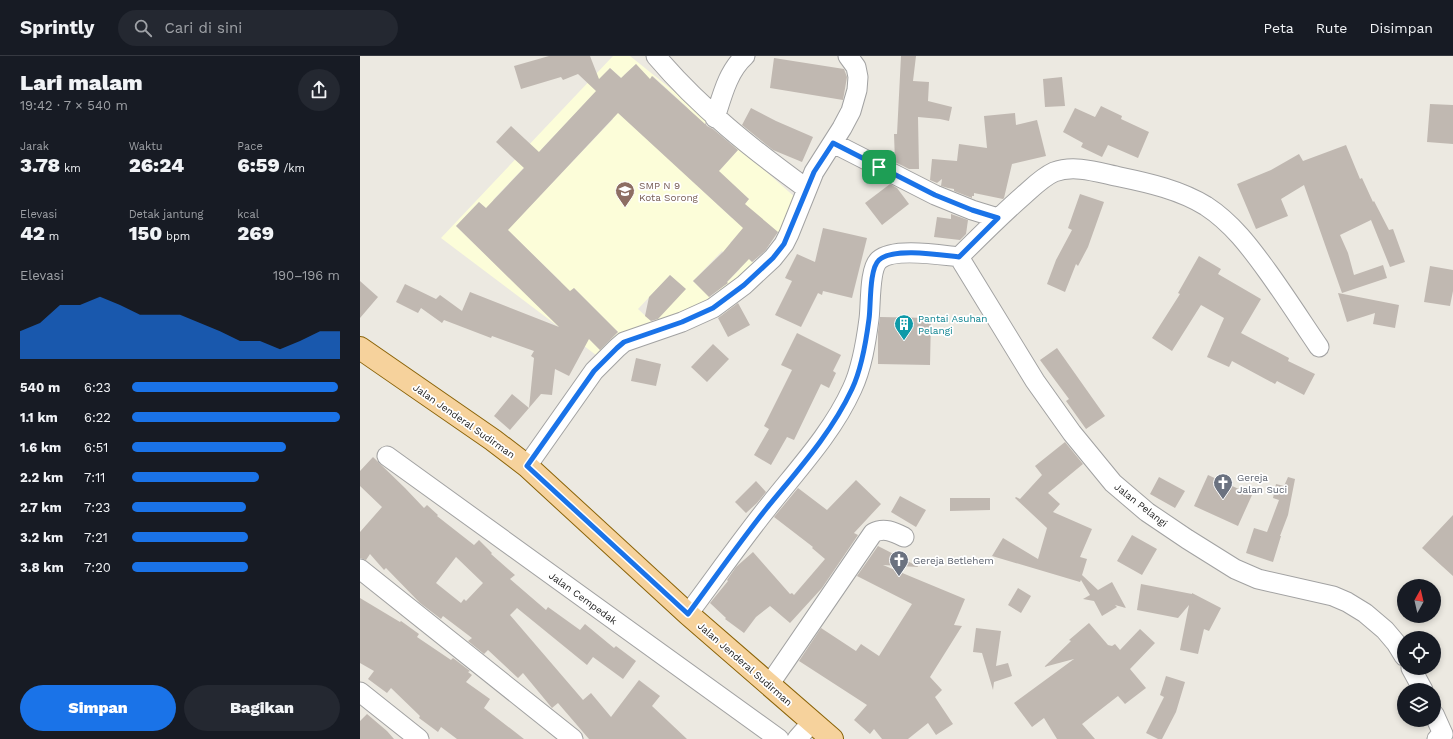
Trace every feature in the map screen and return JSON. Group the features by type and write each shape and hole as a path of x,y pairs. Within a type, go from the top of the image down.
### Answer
{"main road":[{"name":"Jalan Jenderal Sudirman","path":"360,348 493,440 527,466 688,614 832,739"}],"street":[{"path":"656,56 715,118 807,189"},
{"path":"715,118 730,76 739,62 746,56"},
{"path":"527,466 594,371 617,348 624,342 682,322 713,308 744,285 773,258 784,244 814,172 833,143 851,111 857,90 858,77 856,67 848,56"},
{"path":"833,143 935,195 972,210 998,218"},
{"path":"688,614 748,531 819,444 841,410 859,370 869,319 873,273 878,260 886,256 900,253 959,257 998,218 1052,173 1068,169 1093,171 1136,180 1162,187 1186,196 1205,206 1226,220 1242,237 1288,300 1319,348"},
{"name":"Jalan Pelangi","path":"959,257 1035,381 1072,433 1113,483 1153,516 1235,569 1258,579 1333,596 1347,602 1365,613 1385,630 1397,645"},
{"name":"Jalan Cempedak","path":"387,456 779,739"},
{"path":"769,685 873,533 885,530 895,532 904,537"},
{"path":"360,570 573,739"},
{"path":"360,692 419,739"},
{"path":"796,739 812,722"}],"shaded area":[{"name":"SMP N 9 Kota Sorong","path":"613,56 630,56 686,101 797,199 783,241 710,303 600,358 441,238","holes":["636,64 647,76 635,87 624,75","610,68 627,83 592,87","653,76 689,109 639,91","590,98 613,119 515,222 493,200","620,114 749,199 732,218","707,121 738,150 720,170 689,141","479,202 561,282 538,306 456,226","756,214 780,234 755,264 730,243","722,251 740,269 711,298 693,281","670,275 685,289 653,323 638,309","574,288 618,332 600,350 556,305"]}],"building":[{"path":"549,56 590,56 599,79 610,68 621,78 636,64 650,79 652,76 707,126 713,129 738,150 719,171 749,199 745,204 778,232 765,251 752,262 749,259 727,282 728,283 709,297 693,281 723,252 743,228 618,113 508,230 570,291 574,288 618,332 600,350 589,339 569,376 555,369 552,395 541,394 529,408 534,358 531,356 534,351 492,336 491,338 444,320 442,323 421,308 418,313 396,302 405,284 436,299 440,295 462,311 470,292 559,327 456,226 479,202 486,208 524,168 496,142 511,126 539,152 596,91 578,74 563,80 561,77 521,89 514,66"},
{"path":"901,56 916,56 913,81 929,82 928,101 952,107 949,121 918,117 919,169 909,169 895,162 894,134 897,134"},
{"path":"774,58 844,69 847,77 843,100 770,88"},
{"path":"1062,77 1065,106 1045,107 1043,79"},
{"path":"1430,104 1453,105 1453,144 1427,142"},
{"path":"1101,106 1122,116 1121,119 1149,132 1138,158 1108,145 1102,157 1081,147 1083,143 1063,132 1075,108 1095,117"},
{"path":"751,108 813,137 802,162 773,150 742,125"},
{"path":"1015,113 1016,125 1037,120 1046,156 1012,164 1003,199 974,193 972,198 954,191 954,189 941,186 942,179 937,183 930,180 932,159 957,161 959,144 987,148 984,116"},
{"path":"1346,145 1360,179 1362,178 1373,202 1374,201 1389,230 1393,229 1405,262 1390,267 1371,220 1340,235 1348,253 1354,275 1383,265 1387,278 1342,293 1304,185 1281,199 1288,216 1256,229 1237,184 1271,170 1299,154 1303,161"},
{"path":"890,184 897,188 909,204 882,225 865,203"},
{"path":"1080,194 1104,202 1088,247 1078,266 1076,264 1065,292 1047,284 1056,260 1072,230 1068,228"},
{"path":"951,214 968,220 966,234 960,240 934,237 937,217 951,219"},
{"path":"823,228 867,238 852,298 823,291 822,295 818,293 801,327 775,315 792,281 785,278 797,254 815,262"},
{"path":"1199,256 1221,269 1218,274 1261,299 1241,333 1289,358 1288,361 1315,374 1304,395 1277,381 1275,384 1232,361 1229,367 1207,357 1224,318 1201,305 1172,351 1152,338 1180,294 1178,293"},
{"path":"1430,266 1453,270 1453,291 1450,306 1424,302"},
{"path":"670,275 686,289 658,319 651,321 645,316 649,297"},
{"path":"360,281 378,297 360,318"},
{"path":"1338,293 1399,305 1395,328 1373,324 1375,313 1347,322"},
{"path":"738,303 750,325 728,337 718,318"},
{"name":"Pantai Asuhan Pelangi","path":"880,317 931,318 930,365 878,364 878,332"},
{"path":"797,333 841,355 833,371 836,373 829,388 821,384 794,440 787,437 771,465 754,455 769,429 764,426 792,370 781,365"},
{"path":"713,344 729,359 707,382 691,367"},
{"path":"1057,348 1105,416 1086,429 1066,401 1069,399 1040,360"},
{"path":"636,358 661,364 656,386 631,381"},
{"path":"512,394 529,408 510,430 494,416"},
{"path":"1065,442 1083,464 1048,493 1060,504 1053,512 1092,529 1080,557 1087,559 1082,575 1098,590 1112,582 1126,608 1115,605 1117,607 1102,616 1094,601 1083,599 1090,595 1081,580 1080,582 992,556 1003,538 1038,559 1047,528 1015,498 1020,499 1042,475 1035,466"},
{"path":"373,457 424,508 427,505 438,515 437,516 474,545 479,540 492,553 491,554 515,575 510,579 546,610 548,607 580,630 585,624 614,648 616,646 636,661 623,679 593,657 587,665 517,608 510,615 583,700 591,693 611,717 639,680 660,696 652,706 687,739 589,739 558,703 552,708 523,673 518,678 488,650 484,654 468,641 472,638 443,616 441,619 420,603 386,568 384,570 370,554 366,560 360,558 360,532 382,507 360,486 360,471","holes":["456,557 483,583 466,601 464,599 461,603 436,583"]},
{"name":"Gereja Jalan Suci","path":"1208,475 1252,495 1238,526 1194,506"},
{"path":"1159,477 1185,491 1175,508 1150,494"},
{"path":"1288,477 1295,479 1288,515 1280,536 1273,562 1246,553 1254,528 1267,532 1279,500 1273,498 1276,484 1284,486"},
{"path":"856,480 881,504 854,533 858,535 822,588 790,623 770,606 756,617 744,633 725,619 726,618 710,603 728,581 727,580 736,567 753,552 790,594 792,593 794,595 825,559 812,548 813,547 774,517 798,488 827,510"},
{"path":"756,481 766,492 746,513 735,502"},
{"path":"900,496 926,510 916,527 891,512"},
{"path":"950,498 990,498 990,510 950,511"},
{"path":"1453,515 1453,576 1422,548"},
{"path":"1132,535 1157,549 1142,575 1117,561"},
{"path":"878,546 919,567 883,565 965,599 954,625 962,626 930,677 942,690 935,697 953,724 936,735 928,723 908,739 882,739 874,729 870,734 854,720 867,705 799,661 821,628 856,651 861,644 879,656 912,604 857,576"},
{"path":"1141,584 1192,593 1221,608 1209,631 1204,629 1198,654 1180,650 1189,605 1178,618 1137,610"},
{"path":"1018,588 1031,596 1021,613 1008,605"},
{"path":"360,598 400,622 401,621 419,634 417,637 451,660 453,658 470,671 468,672 472,675 466,682 490,699 484,708 524,739 457,739 441,727 438,732 419,718 420,716 391,688 387,693 368,679 374,671 360,663"},
{"path":"1089,623 1108,645 1112,646 1115,644 1120,650 1140,629 1155,643 1130,669 1146,688 1125,704 1118,696 1082,724 1095,739 1057,739 1044,718 1032,727 1014,703 1074,659 1044,667 1071,641 1069,640"},
{"path":"976,628 1001,631 996,666 1008,663 1012,676 994,682 993,690 982,653 973,652"},
{"path":"1166,676 1185,682 1176,712 1162,739 1158,739 1146,733 1164,697 1160,695"},
{"path":"367,714 394,739 360,739 360,721"}],"place":[{"name":"SMP N 9 Kota Sorong","path":"625,208"},
{"name":"Pantai Asuhan Pelangi","path":"904,341"},
{"name":"Gereja Jalan Suci","path":"1223,500"},
{"name":"Gereja Betlehem","path":"899,577"}],"route":[{"path":"833,143 879,167 908,180 935,195 972,210 998,218 959,257 900,253 886,256 878,260 873,273 869,319 859,370 841,410 819,444 748,531 688,614 527,466 594,371 624,342 682,322 713,308 744,285 773,258 784,244 789,234 814,172 833,143"}]}
